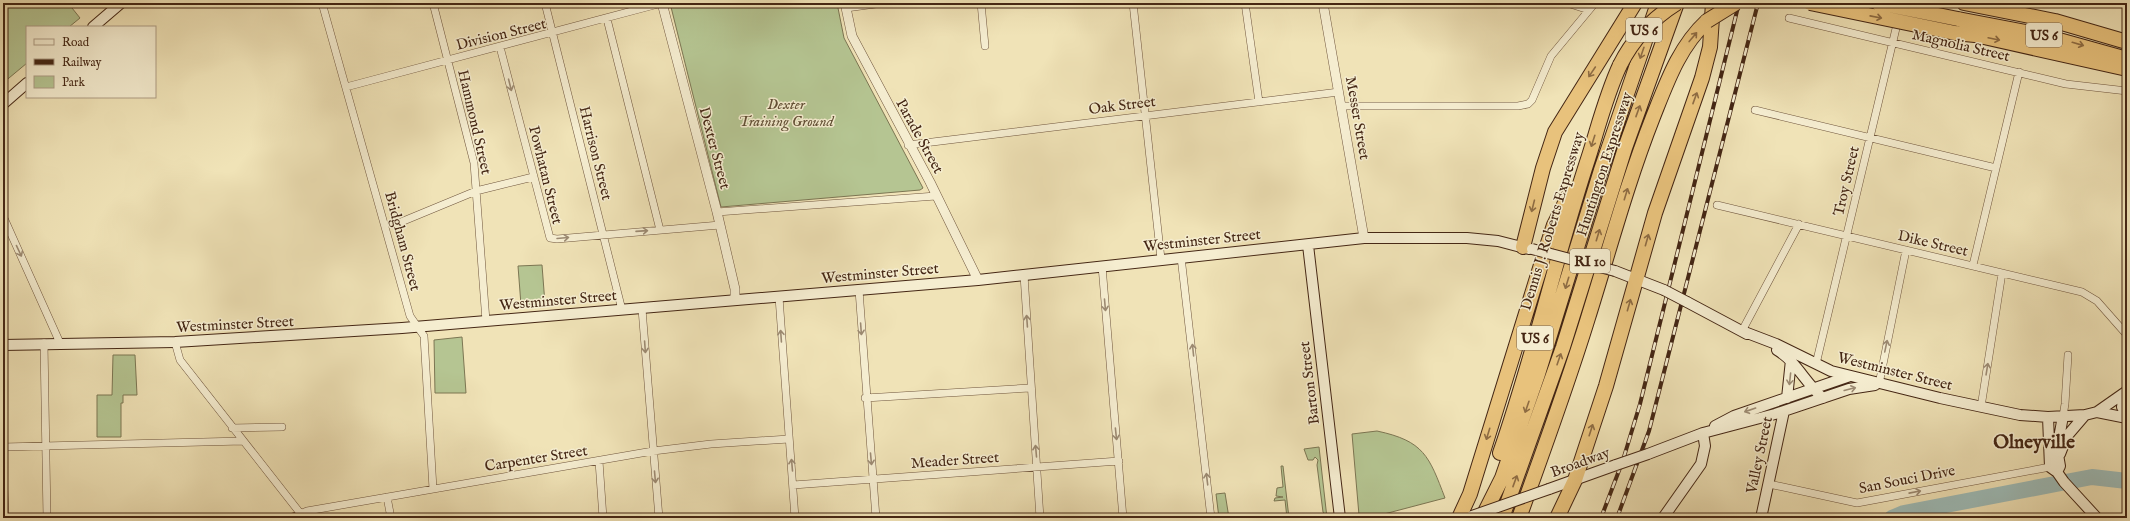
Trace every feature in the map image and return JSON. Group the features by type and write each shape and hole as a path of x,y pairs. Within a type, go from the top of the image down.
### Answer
{"highway":[{"path":"1527,248 1543,168 1555,132 1635,3"},
{"name":"Huntington Expressway","path":"1472,517 1502,478 1538,374 1601,170 1658,3"},
{"name":"Huntington Expressway","path":"1502,518 1563,347 1620,163 1677,3"},
{"name":"Dennis J. Roberts Expressway","path":"1472,517 1492,475 1517,401 1569,217 1610,89 1620,65 1642,32 1659,16 1677,3"},
{"path":"1557,518 1575,480 1606,386 1656,208 1706,64 1711,37 1713,3"},
{"name":"US 6","path":"1519,518 1580,345 1629,186 1650,126 1677,60 1690,39 1707,22 1736,3"},
{"path":"1810,3 1955,33 1975,35 2127,69"},
{"name":"US 6","path":"1878,3 2041,35 2127,59"},
{"name":"US 6","path":"1964,3 2070,25 2127,42"},
{"path":"2070,25 2127,34"},
{"path":"1472,517 1470,494 1549,239 1561,209 1587,161"}],"main road":[{"path":"94,26 121,3"},
{"path":"3,104 26,85"},
{"name":"Westminster Street","path":"3,345 175,342 416,327 978,280 1364,238 1463,237 1493,240 1615,271 1664,290 1778,350 1791,360 1812,389 1823,398"},
{"name":"Barton Street","path":"1308,245 1340,518"},
{"name":"Westminster Street","path":"1742,331 1776,344 1816,364 1850,376 1981,408 2020,415 2048,417 2085,415 2096,412"},
{"path":"1787,398 1791,360"},
{"name":"Broadway","path":"1703,433 1734,416 1850,376"},
{"name":"Broadway","path":"1472,517 1703,433 1784,411 1849,389 1878,384"},
{"path":"2096,412 2126,392"},
{"path":"2126,392 2122,407 2127,417"},
{"name":"Valley Street","path":"1761,518 1784,411"},
{"path":"2096,412 2127,417"},
{"path":"2058,457 2067,436 2085,415"},
{"path":"2054,469 2060,466 2057,449 2063,416"},
{"path":"2048,417 2054,469 2097,518"},
{"path":"1663,518 1701,464 1705,446 1703,433"}],"street":[{"name":"Bridgham Street","path":"322,3 410,316 416,327 424,336 433,489"},
{"name":"Hammond Street","path":"433,3 474,163 486,321"},
{"name":"Harrison Street","path":"544,3 622,310"},
{"name":"Division Street","path":"346,87 553,34 662,3"},
{"name":"Dexter Street","path":"662,3 717,212 735,289 735,300"},
{"path":"845,5 883,3"},
{"path":"981,3 985,46"},
{"path":"1133,3 1161,259"},
{"path":"1245,3 1259,102"},
{"name":"Messer Street","path":"1323,3 1364,238"},
{"path":"1567,3 1589,10"},
{"path":"1341,106 1518,106 1528,104 1534,98 1551,56 1595,3"},
{"name":"Troy Street","path":"1816,364 1902,3"},
{"name":"Parade Street","path":"845,5 852,36 936,196 978,280"},
{"name":"Magnolia Street","path":"1789,18 2072,85 2127,92"},
{"path":"607,19 660,230"},
{"name":"Powhatan Street","path":"500,47 550,238 557,239 720,225"},
{"path":"1973,265 2019,72"},
{"name":"Oak Street","path":"908,145 1339,92"},
{"path":"1756,110 1996,168"},
{"path":"401,222 476,191 533,177"},
{"path":"717,212 936,196"},
{"name":"Dike Street","path":"1717,205 1973,265 2088,295 2100,304 2127,334"},
{"path":"3,216 60,343"},
{"path":"1742,331 1799,224"},
{"path":"1878,384 1906,250"},
{"path":"1181,257 1211,518"},
{"path":"1102,266 1123,518"},
{"path":"1981,408 2002,273"},
{"path":"1024,275 1030,388 1040,518"},
{"path":"859,290 865,398 876,518"},
{"path":"779,296 796,518"},
{"path":"642,309 659,518"},
{"path":"175,342 180,360 302,516"},
{"path":"44,344 47,518"},
{"path":"2063,416 2068,355"},
{"path":"865,398 956,391 1030,388"},
{"name":"Valley Street","path":"1784,411 1787,398"},
{"path":"232,428 282,427"},
{"name":"Carpenter Street","path":"290,518 387,497 653,451 711,444 789,439"},
{"path":"3,446 243,441"},
{"path":"3,460 5,518"},
{"path":"599,461 602,518"},
{"name":"Meader Street","path":"793,485 1119,461"},
{"name":"San Souci Drive","path":"1769,484 1851,502 1876,499 2039,467 2054,469"},
{"path":"387,497 391,518"}],"green space":[{"path":"11,3 68,3 80,18 70,26 26,26 26,64 3,83 3,10"},
{"name":"Dexter Training Ground","path":"670,3 837,3 844,38 923,188 920,190 721,207"},
{"path":"542,265 545,304 521,305 518,266"},
{"path":"462,337 466,393 435,393 434,340"},
{"path":"113,355 135,355 137,395 123,395 123,403 121,403 121,437 97,437 97,395 112,395"},
{"path":"1377,431 1405,440 1423,452 1434,471 1445,498 1369,518 1364,518 1359,515 1352,434"},
{"path":"1319,447 1327,518 1323,512 1317,465 1318,460 1315,457 1313,460 1308,460 1304,449"},
{"path":"1281,466 1283,466 1289,518 1287,518 1285,500 1274,501 1275,498 1283,497 1276,496 1277,488 1283,487"},
{"path":"1225,493 1229,518 1219,518 1216,494"}],"waterway":[{"path":"1892,518 1904,513 2092,477 2127,481"}],"railway":[{"path":"1601,518 1623,460 1640,404 1739,3"},
{"path":"1617,518 1649,431 1758,3"}],"district":[{"name":"Olneyville","path":"2034,441"}]}
